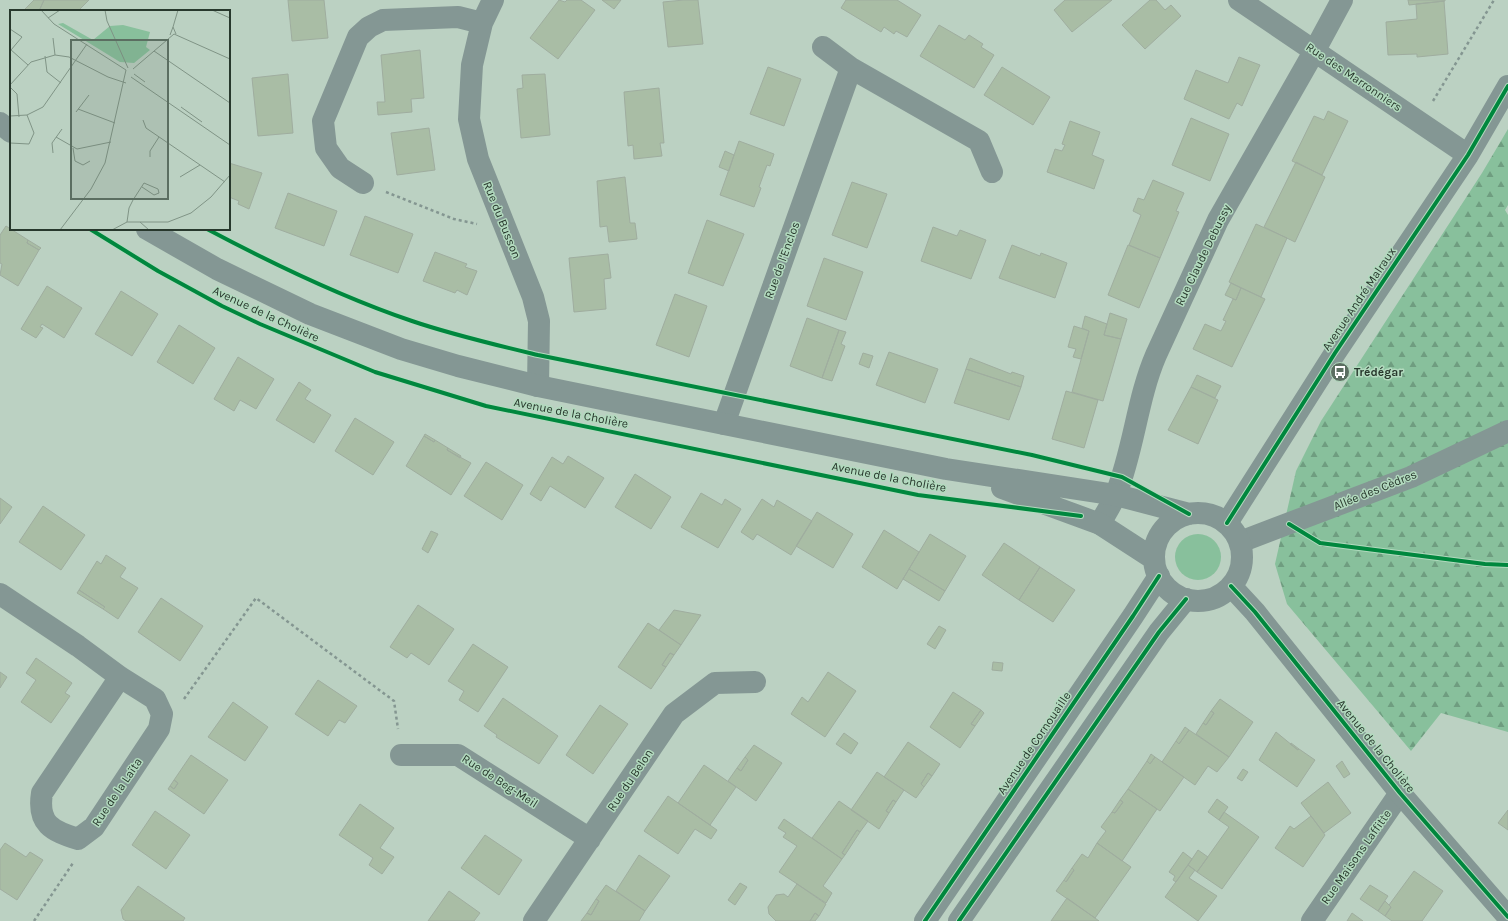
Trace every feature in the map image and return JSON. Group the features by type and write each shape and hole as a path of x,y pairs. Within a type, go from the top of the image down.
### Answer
{"street":[{"name":"Rue du Busson","path":"493,0 482,23 472,65 469,119 478,159 533,297 539,320 538,386"},
{"name":"Rue des Marronniers","path":"1239,0 1468,155"},
{"name":"Rue Claude Debussy","path":"1100,524 1116,495 1124,470 1147,376 1218,220 1342,0"},
{"path":"363,183 340,168 326,148 323,120 358,37 369,27 383,20 458,17 482,23"},
{"path":"823,47 851,68 979,141 992,172"},
{"name":"Rue de l'Enclos","path":"724,424 851,68"},
{"name":"Avenue André Malraux","path":"1227,523 1335,353 1468,155 1508,86"},
{"path":"0,123 10,131"},
{"name":"Avenue de la Cholière","path":"150,230 217,269 344,328 401,349 458,366 538,386 946,469 1116,495 1189,514"},
{"name":"Allée des Cèdres","path":"1240,542 1411,477 1508,431"},
{"name":"Avenue de la Cholière","path":"946,469 1100,524 1156,568"},
{"path":"1189,514 1209,514 1227,523 1235,532 1240,542 1242,565 1231,586 1213,598 1203,601 1186,599 1172,592 1156,568 1155,548 1161,532 1173,520 1189,514"},
{"name":"Avenue de Cornouaille","path":"925,921 1129,623 1156,568"},
{"name":"Avenue de la Cholière","path":"1231,586 1255,612 1400,793 1508,918"},
{"path":"0,594 66,638 120,677 155,699 162,714"},
{"path":"959,921 1159,632 1186,599"},
{"path":"78,839 60,834 47,823 40,808 42,793 120,677"},
{"name":"Rue du Belon","path":"534,921 674,714 715,683 755,682"},
{"name":"Rue de la Laïta","path":"78,839 94,827 159,729 162,714"},
{"name":"Rue de Beg-Meil","path":"401,754 458,754 590,839"},
{"name":"Rue Maisons Laffitte","path":"1312,921 1400,793"}],"path":[{"path":"1420,122 1494,0"},
{"path":"363,183 454,219 507,231"},
{"path":"162,714 185,697 256,598 394,701 401,754"},
{"path":"34,921 75,861 78,839"}],"green space":[{"path":"1508,129 1508,205 1505,210 1508,215 1508,732 1441,713 1411,751 1287,604 1275,564 1296,471 1321,421 1482,173"},
{"path":"1198,534 1211,538 1217,544 1221,557 1217,570 1211,576 1198,580 1185,576 1179,570 1175,557 1179,544 1185,538"}],"building":[{"path":"34,0 44,0 39,10 24,10"},
{"path":"44,0 89,0 79,10 39,10"},
{"path":"288,0 324,0 328,38 292,41"},
{"path":"559,0 565,2 567,0 581,0 595,10 558,59 530,38"},
{"path":"602,0 621,0 614,9"},
{"path":"698,0 703,44 668,47 663,2"},
{"path":"846,0 897,0 921,15 907,37 896,31 894,34 884,27 881,32 841,8"},
{"path":"1065,0 1112,0 1072,32 1054,10"},
{"path":"1150,0 1156,0 1165,10 1171,5 1181,16 1145,49 1122,25"},
{"path":"1408,0 1445,0 1445,1 1409,5"},
{"path":"1444,1 1448,54 1417,57 1417,54 1388,55 1386,22 1417,19 1416,4"},
{"path":"939,25 965,40 969,35 983,44 981,47 994,55 974,88 920,56"},
{"path":"420,50 424,98 411,99 412,112 378,115 377,102 385,102 381,55"},
{"path":"1239,57 1260,65 1242,106 1237,103 1229,119 1184,99 1196,70 1228,83"},
{"path":"768,67 801,79 784,126 750,114"},
{"path":"1002,67 1050,97 1033,125 984,95"},
{"path":"288,74 293,133 258,136 252,78"},
{"path":"545,74 550,135 521,138 517,89 523,88 522,75"},
{"path":"659,88 664,143 660,143 662,156 634,159 633,145 628,146 624,92"},
{"path":"1328,111 1348,121 1322,175 1292,161 1314,116 1324,120"},
{"path":"1191,118 1229,134 1210,181 1172,165"},
{"path":"1070,121 1100,132 1092,155 1104,160 1094,189 1047,172 1055,149 1062,151 1065,145 1062,144"},
{"path":"429,128 435,170 397,175 391,133"},
{"path":"739,141 774,154 770,166 767,165 754,207 720,195"},
{"path":"725,151 734,155 729,171 719,167"},
{"path":"1296,162 1325,177 1295,242 1264,227"},
{"path":"230,163 262,173 249,209 238,204 239,201 230,197"},
{"path":"625,177 630,223 635,223 637,239 609,242 607,226 600,227 597,181"},
{"path":"1153,180 1184,193 1176,211 1179,212 1160,258 1129,245 1141,215 1133,211 1138,198 1144,200"},
{"path":"852,182 887,194 867,248 832,235"},
{"path":"288,193 337,211 324,246 275,228"},
{"path":"365,216 413,234 398,273 350,255"},
{"path":"707,220 744,234 723,286 688,273"},
{"path":"1256,224 1287,238 1261,297 1229,282"},
{"path":"6,226 10,230 28,240 27,243 39,250 18,286 0,275 2,264 0,263 0,235"},
{"path":"933,227 957,236 960,230 986,240 971,279 921,261"},
{"path":"28,240 41,248 39,250 27,243"},
{"path":"1012,245 1040,256 1041,253 1067,263 1055,298 999,278"},
{"path":"1128,245 1160,258 1139,308 1108,295"},
{"path":"435,252 467,264 465,267 477,271 467,295 457,290 455,293 423,281"},
{"path":"608,254 611,278 604,279 606,309 574,312 569,258"},
{"path":"824,258 863,272 846,320 807,306"},
{"path":"1231,283 1241,288 1236,300 1225,295"},
{"path":"47,286 82,308 64,338 42,324 40,327 43,328 36,338 21,329"},
{"path":"1241,288 1265,299 1232,367 1193,349 1205,324 1221,331 1226,321 1223,320 1233,299 1236,300"},
{"path":"121,291 158,314 132,356 95,334"},
{"path":"675,294 707,306 689,357 656,345"},
{"path":"1110,313 1127,319 1121,339 1104,335"},
{"path":"1085,316 1107,324 1104,335 1121,339 1103,401 1072,392 1089,331 1082,328"},
{"path":"807,318 839,330 822,378 790,366"},
{"path":"179,325 215,348 193,384 157,362"},
{"path":"1074,326 1089,331 1081,359 1073,357 1076,349 1068,347"},
{"path":"839,330 846,332 841,344 845,346 832,381 822,378"},
{"path":"889,352 938,369 925,403 876,385"},
{"path":"863,353 873,356 869,368 859,364"},
{"path":"238,357 274,379 256,409 240,400 234,411 214,399"},
{"path":"970,358 1011,374 1012,372 1024,376 1021,387 966,369"},
{"path":"966,369 1021,387 1009,420 954,403"},
{"path":"1197,375 1221,386 1215,398 1191,387"},
{"path":"299,382 311,390 305,399 331,415 314,443 276,420"},
{"path":"1191,387 1218,400 1198,444 1168,430"},
{"path":"1066,391 1098,400 1084,448 1052,439"},
{"path":"355,418 394,442 373,475 335,451"},
{"path":"425,434 435,440 434,442 424,436"},
{"path":"424,436 434,442 435,440 448,448 447,450 471,463 451,495 406,466"},
{"path":"448,448 461,456 460,458 447,450"},
{"path":"568,456 604,478 585,508 550,486 541,501 530,494 552,457 563,464"},
{"path":"486,462 523,485 502,520 464,496"},
{"path":"635,474 671,497 651,529 615,507"},
{"path":"701,493 722,505 725,499 741,509 718,548 681,527"},
{"path":"0,498 12,507 0,524"},
{"path":"762,499 774,507 777,500 812,521 791,555 757,534 753,540 741,532"},
{"path":"43,506 85,535 61,570 19,542"},
{"path":"817,512 853,534 833,568 796,546"},
{"path":"884,530 919,552 897,589 862,567"},
{"path":"431,531 438,534 428,553 422,549"},
{"path":"930,534 966,556 945,591 909,569"},
{"path":"1004,543 1040,567 1019,600 982,575"},
{"path":"106,555 126,568 120,577 138,588 118,619 103,609 105,607 79,590 97,561 101,564"},
{"path":"1040,567 1075,590 1053,622 1019,600"},
{"path":"909,569 945,591 939,601 903,579"},
{"path":"79,590 105,607 103,609 77,593"},
{"path":"161,598 203,626 180,661 138,632"},
{"path":"418,605 454,629 429,665 411,653 407,658 390,647"},
{"path":"674,610 701,615 681,645 659,630"},
{"path":"648,623 681,645 674,655 670,653 662,665 666,667 651,689 618,667"},
{"path":"939,626 946,630 935,649 927,644"},
{"path":"473,644 508,667 478,712 459,700 464,691 448,681"},
{"path":"670,653 674,655 666,667 662,665"},
{"path":"36,658 72,683 65,693 70,696 51,723 21,702 36,680 26,673"},
{"path":"993,662 1003,663 1002,671 992,670"},
{"path":"0,672 7,677 0,688"},
{"path":"828,672 856,691 825,737 791,714 802,697 808,702"},
{"path":"318,680 357,706 345,723 339,720 328,736 295,714"},
{"path":"953,692 981,710 971,724 975,726 960,748 930,727"},
{"path":"503,698 558,736 539,764 496,737 497,735 484,726"},
{"path":"1220,699 1253,722 1229,757 1196,734 1203,723 1206,725 1214,713 1211,711"},
{"path":"233,702 268,727 245,761 208,737"},
{"path":"600,705 628,724 593,774 566,755"},
{"path":"981,710 984,713 975,726 971,724"},
{"path":"1211,711 1214,713 1206,725 1203,723"},
{"path":"1185,727 1189,730 1179,744 1176,741"},
{"path":"1189,730 1229,757 1217,772 1208,766 1195,785 1162,762 1176,741 1179,744"},
{"path":"1276,732 1298,750 1299,749 1315,760 1297,787 1259,760"},
{"path":"844,733 858,743 851,754 836,744"},
{"path":"908,742 940,764 932,776 928,773 921,784 924,787 916,798 884,777"},
{"path":"1291,743 1299,749 1298,750 1290,744"},
{"path":"754,745 782,763 756,801 728,781 737,768 741,771 748,760 745,757"},
{"path":"1151,754 1155,757 1150,764 1147,761"},
{"path":"191,755 228,780 204,814 168,789 170,786 174,789 178,783 174,780"},
{"path":"745,757 748,760 741,771 737,768"},
{"path":"1155,757 1184,777 1160,811 1128,789 1147,761 1150,764"},
{"path":"1342,761 1350,774 1344,778 1336,766"},
{"path":"704,765 736,787 710,825 678,803"},
{"path":"1243,769 1248,772 1242,781 1237,778"},
{"path":"877,772 904,790 896,802 893,800 886,811 889,813 879,829 851,810"},
{"path":"928,773 932,776 924,787 921,784"},
{"path":"174,780 178,783 174,789 170,786"},
{"path":"1328,782 1351,813 1324,833 1301,803"},
{"path":"1128,789 1157,809 1122,861 1097,843 1106,831 1101,827 1112,812 1115,813 1123,802 1120,800"},
{"path":"668,796 717,830 711,839 695,829 678,854 644,831"},
{"path":"1217,799 1228,807 1219,820 1208,812"},
{"path":"893,800 896,802 889,813 886,811"},
{"path":"1120,800 1123,802 1115,813 1112,812"},
{"path":"839,801 868,821 860,832 857,830 842,853 845,855 842,859 812,838"},
{"path":"360,804 394,828 380,848 394,857 382,874 369,865 373,858 339,835"},
{"path":"1508,810 1508,830 1498,823"},
{"path":"155,811 190,835 166,869 132,845"},
{"path":"1224,812 1259,837 1222,889 1197,872 1229,827 1219,820"},
{"path":"1311,816 1325,835 1303,867 1275,848 1290,826 1294,829"},
{"path":"784,819 842,859 823,886 832,893 826,903 779,872 797,846 783,837 786,833 778,828"},
{"path":"857,830 860,832 845,855 842,853"},
{"path":"485,835 522,860 499,895 461,868"},
{"path":"5,843 26,857 30,852 43,860 17,900 0,889 0,850"},
{"path":"1097,843 1131,867 1095,918 1056,891 1064,880 1066,882 1074,870 1072,868 1082,854 1088,858"},
{"path":"1198,850 1208,857 1197,872 1188,865"},
{"path":"1183,852 1192,859 1176,882 1173,880 1175,876 1169,872"},
{"path":"639,855 670,876 645,911 616,891"},
{"path":"1188,865 1195,870 1189,878 1217,896 1198,921 1165,897"},
{"path":"1072,868 1074,870 1066,882 1064,880"},
{"path":"1414,871 1443,891 1422,921 1392,921 1385,916 1391,907 1389,905"},
{"path":"740,883 747,887 735,905 728,900"},
{"path":"797,884 826,904 819,916 815,913 810,921 776,921 769,914 768,907 776,895 784,894 788,897"},
{"path":"606,885 645,911 639,921 581,921 587,913 591,915 599,901 596,899"},
{"path":"1370,885 1388,896 1378,911 1360,899"},
{"path":"138,886 185,918 183,921 126,921 123,919 121,910"},
{"path":"449,891 480,913 474,921 428,921"},
{"path":"1067,898 1095,918 1099,921 1051,921"},
{"path":"596,899 599,901 591,915 587,913"},
{"path":"1385,901 1391,907 1385,916 1378,911"},
{"path":"815,913 819,916 815,921 810,921"},
{"path":"1352,913 1363,921 1347,921"}],"cycle path":[{"path":"1227,523 1335,353 1468,155 1508,86"},
{"path":"92,230 158,271 222,306 260,324 375,372 486,406 918,495 1081,516"},
{"path":"209,230 257,255 333,291 386,312 443,331 538,355 1032,455 1122,477 1189,514"},
{"path":"1289,524 1320,543 1485,564 1508,565"},
{"path":"925,921 1159,576"},
{"path":"1231,586 1255,612 1400,793 1508,917"},
{"path":"959,921 1159,632 1186,599"}],"place":[{"name":"Trédégar","path":"1340,372"}]}
